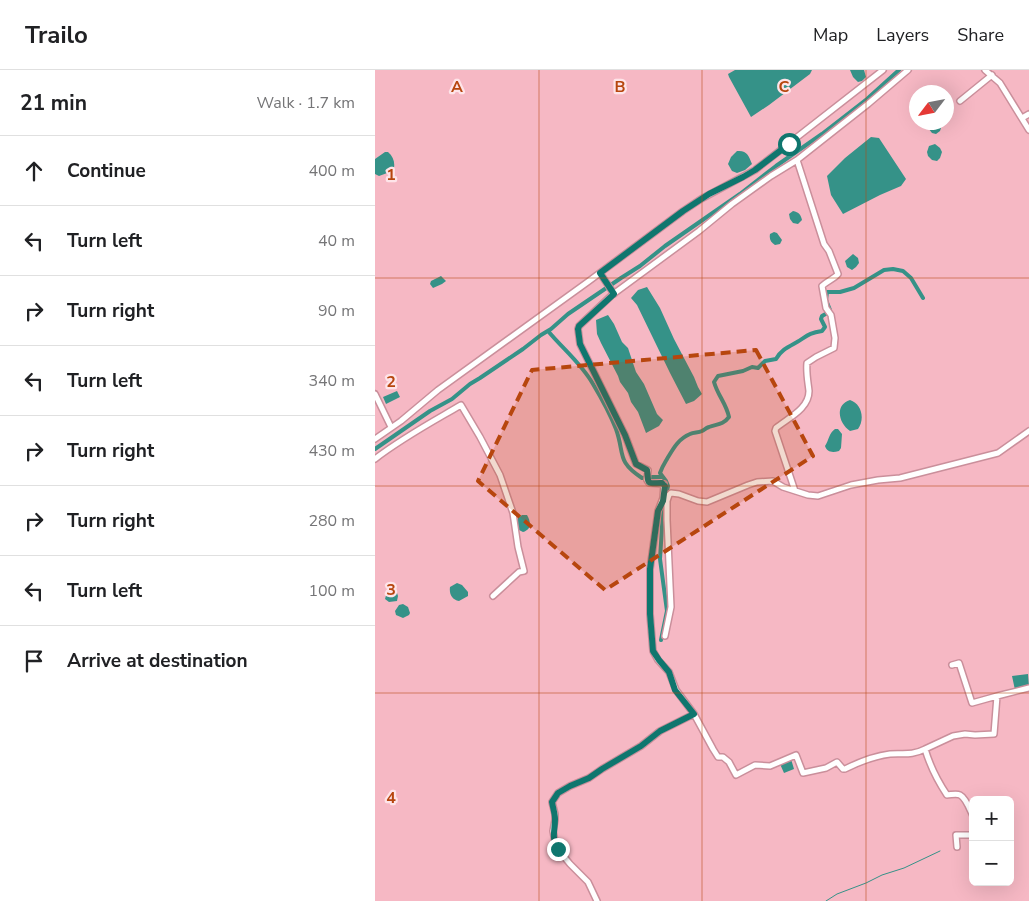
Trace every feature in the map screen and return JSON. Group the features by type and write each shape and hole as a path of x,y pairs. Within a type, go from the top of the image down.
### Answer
{"street":[{"path":"375,439 438,390 683,211 709,194 755,170 883,70"},
{"path":"908,70 797,160 732,204 678,247 613,293 579,326 578,338 625,435 636,464 647,470 647,480 649,482 652,484 662,483 665,486 663,501 658,511 650,569 650,614 653,651 669,672 675,690 694,714 713,749 719,757 723,757 729,762 736,775 755,765 770,766 796,755 803,773 826,768 837,762 845,770 879,756 914,753 953,736 994,734 997,696"},
{"path":"985,70 1000,82 1029,130"},
{"path":"959,101 992,76"},
{"path":"1022,118 1029,114"},
{"path":"795,491 775,431 776,428 799,411 809,398 807,364 815,357 834,348 835,338 831,315 826,308 822,286 838,274 829,251 824,244 797,160"},
{"path":"600,273 613,293"},
{"path":"375,394 391,428"},
{"path":"375,460 419,429 461,405 500,475 513,512 524,571 519,572 493,596"},
{"path":"665,636 671,607 667,520 667,501 670,494 674,493 707,502 748,484 773,481 783,487 817,496 851,485 900,478 998,453 1029,431"},
{"path":"952,665 959,663 971,702 1029,688"},
{"path":"597,901 588,882 556,847 553,831 555,820 552,802 558,793 589,778 641,746 660,731 694,714"},
{"path":"925,749 936,778 947,795 960,795 969,809"},
{"path":"957,847 957,835 969,835"}],"highlighted area":[{"path":"756,350 813,456 605,590 478,481 532,370"}],"water":[{"path":"735,70 812,70 810,74 751,117 729,77 728,74"},
{"path":"850,70 864,70 866,77 858,82"},
{"path":"930,130 940,130 936,134"},
{"path":"871,137 879,138 906,179 901,186 843,214 831,195 827,176 845,158"},
{"path":"935,144 942,152 937,161 932,160 927,152 929,146"},
{"path":"737,151 749,156 752,164 745,170 737,173 732,171 728,164 731,157"},
{"path":"388,152 392,157 394,168 390,172 379,176 375,174 375,159"},
{"path":"793,211 801,217 802,220 798,224 793,223 790,219 789,214"},
{"path":"774,232 782,240 780,244 775,245 771,241 770,234"},
{"path":"853,254 858,258 859,263 852,270 847,267 845,261"},
{"path":"441,276 446,281 433,288 430,284 431,281"},
{"path":"647,287 660,308 702,394 694,401 686,404 637,305 631,298 638,290"},
{"path":"608,315 622,342 628,348 636,372 644,384 657,414 663,420 659,426 646,433 638,412 620,382 597,334 596,320"},
{"path":"397,391 400,397 386,404 383,397"},
{"path":"850,400 860,408 862,416 858,429 850,431 843,424 840,410 845,402"},
{"path":"835,429 838,429 842,434 841,448 839,451 832,452 828,451 825,446"},
{"path":"522,515 527,515 530,523 528,529 523,532 519,530 517,523 518,518"},
{"path":"457,583 462,585 468,592 468,596 459,601 451,596 450,592 450,587"},
{"path":"391,590 397,593 397,601 389,602 385,599 387,592"},
{"path":"403,604 408,607 410,613 403,618 396,615 395,611 399,605"},
{"path":"1028,674 1029,687 1015,690 1012,676"},
{"path":"791,759 794,769 784,773 780,764"}],"waterway":[{"path":"375,449 430,411 452,399 470,384 551,329 568,314 640,266 665,246 740,194 867,99 899,70"},
{"path":"830,310 826,300 827,292 840,292 854,288 884,270 903,271 911,278 923,298"},
{"path":"661,640 667,611 660,559 664,503 668,486 660,473 663,466 679,441 691,433 701,432 708,427 722,423 729,417 714,382 718,376 743,371 752,367 758,368 765,361 776,359 788,347 808,335 822,331 825,327 821,319 822,316 829,312"},
{"path":"548,331 588,376 616,429 628,467 642,478 662,477"},
{"path":"826,901 837,894 904,868 940,851"}],"route":[{"path":"558,849 553,831 555,814 552,802 558,793 589,778 641,746 660,731 694,714 675,690 669,672 653,651 650,614 650,569 658,511 663,501 665,486 662,483 652,484 649,482 647,480 647,470 636,464 625,435 580,344 578,329 594,311 614,294 600,273 683,211 709,194 755,170 789,144"}]}
